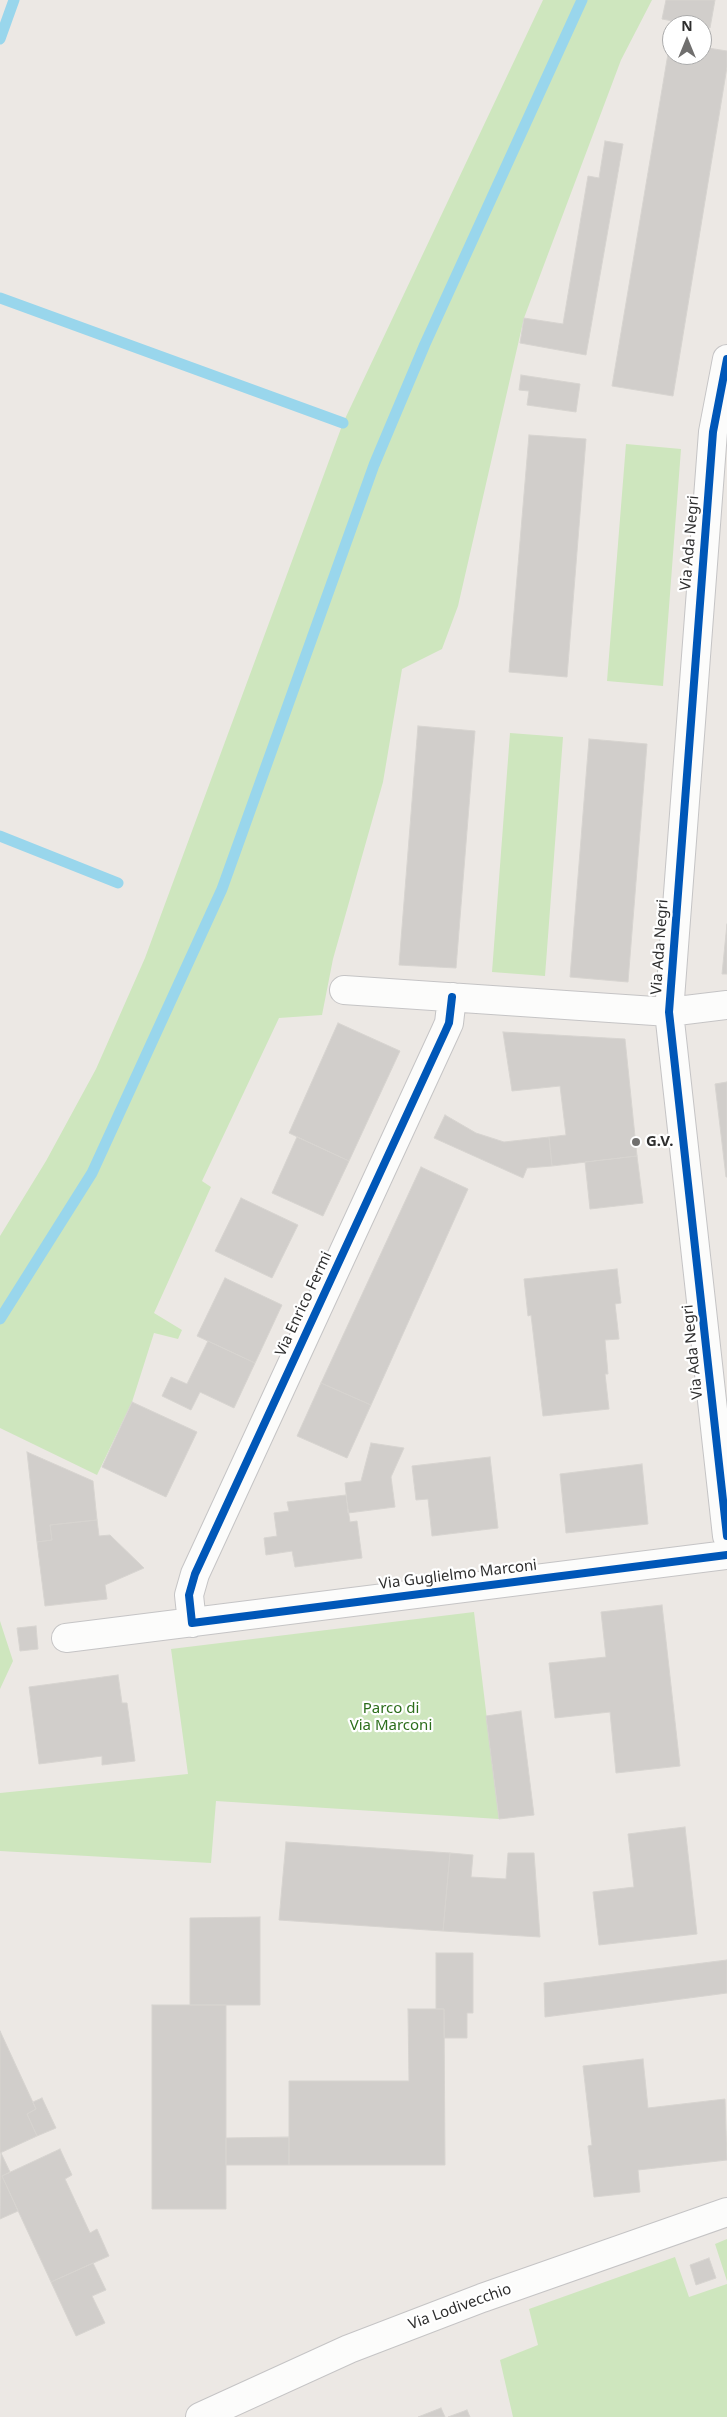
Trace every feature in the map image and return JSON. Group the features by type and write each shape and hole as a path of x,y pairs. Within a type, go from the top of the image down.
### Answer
{"street":[{"name":"Via Ada Negri","path":"727,359 713,432 669,1012 727,1536"},
{"path":"344,990 669,1012 727,1005"},
{"name":"Via Enrico Fermi","path":"192,1623 189,1595 195,1574 445,1032 449,1023 452,998"},
{"name":"Via Guglielmo Marconi","path":"66,1638 727,1555"},
{"name":"Via Lodivecchio","path":"200,2417 358,2345 491,2294 727,2212"}],"green space":[{"path":"543,0 652,0 621,60 524,318 458,606 442,649 402,669 383,782 333,959 322,1015 279,1018 202,1181 211,1187 154,1313 182,1330 178,1339 154,1333 132,1402 97,1475 0,1428 0,1236 46,1161 96,1069 145,958 343,423"},
{"path":"626,444 681,449 663,686 607,681"},
{"path":"510,733 563,737 545,976 492,972"},
{"name":"Parco di Via Marconi","path":"474,1612 499,1819 216,1801 211,1863 0,1851 0,1793 188,1774 171,1649"},
{"path":"0,1621 13,1661 0,1689"},
{"path":"727,2239 727,2281 715,2244"},
{"path":"675,2257 689,2297 727,2284 727,2417 513,2417 500,2360 538,2345 529,2309"}],"building":[{"path":"666,0 715,0 712,17 712,15 663,15"},
{"path":"712,49 727,51 727,67 673,396 612,386 666,65 712,65"},
{"path":"605,141 623,144 586,355 520,343 524,318 563,324 588,176 599,178"},
{"path":"521,375 580,384 576,412 527,405 529,391 519,390"},
{"path":"529,435 586,439 567,677 509,672"},
{"path":"418,726 475,731 456,968 399,965"},
{"path":"589,739 647,744 628,982 570,977"},
{"path":"727,924 727,974 722,974"},
{"path":"338,1023 400,1051 349,1161 289,1133"},
{"path":"503,1032 625,1039 637,1156 552,1166 549,1137 566,1135 560,1086 512,1091"},
{"path":"727,1082 727,1177 726,1177 715,1084"},
{"path":"445,1115 476,1133 504,1142 549,1137 552,1166 527,1168 523,1178 434,1138"},
{"path":"297,1137 349,1161 323,1216 272,1193"},
{"path":"637,1156 643,1203 590,1209 585,1162"},
{"path":"421,1167 468,1189 371,1405 321,1383"},
{"path":"241,1198 298,1225 272,1278 215,1251"},
{"path":"617,1269 621,1303 615,1304 619,1339 605,1340 608,1374 605,1374 609,1409 543,1416 531,1315 528,1316 524,1279"},
{"path":"225,1278 282,1305 255,1363 197,1336"},
{"path":"208,1341 255,1363 234,1408 200,1392 191,1410 162,1396 171,1377 187,1384"},
{"path":"321,1383 371,1405 347,1458 297,1436"},
{"path":"132,1402 197,1432 166,1497 102,1467"},
{"path":"371,1443 404,1448 391,1477 395,1507 348,1513 345,1483 361,1481"},
{"path":"27,1452 93,1481 97,1520 50,1525 52,1540 37,1542"},
{"path":"490,1457 498,1528 432,1536 428,1499 416,1500 412,1466"},
{"path":"642,1464 648,1524 566,1533 560,1474"},
{"path":"346,1495 350,1522 357,1521 362,1558 295,1567 292,1551 266,1555 264,1538 277,1536 274,1513 289,1511 287,1502"},
{"path":"97,1520 99,1536 110,1535 144,1568 105,1585 107,1599 45,1606 37,1542 52,1540 50,1525"},
{"path":"662,1605 680,1766 616,1773 610,1712 555,1718 549,1663 606,1657 601,1612"},
{"path":"36,1626 38,1649 20,1651 17,1628"},
{"path":"118,1675 122,1703 127,1703 135,1761 102,1765 102,1756 39,1764 29,1687"},
{"path":"521,1711 534,1815 499,1819 486,1716"},
{"path":"685,1827 697,1934 599,1945 593,1892 634,1887 628,1834"},
{"path":"286,1842 450,1853 443,1931 279,1920"},
{"path":"450,1853 473,1855 471,1877 506,1879 508,1853 534,1853 540,1937 443,1931"},
{"path":"260,1917 260,2005 190,2005 190,1918"},
{"path":"436,1953 473,1953 473,2013 467,2013 467,2038 444,2038 444,2009 436,2009"},
{"path":"727,1960 727,1993 545,2017 544,1983"},
{"path":"152,2005 226,2005 226,2209 152,2209"},
{"path":"408,2009 444,2009 445,2165 289,2165 289,2081 409,2081"},
{"path":"0,2031 36,2109 27,2114 37,2136 0,2153"},
{"path":"643,2059 648,2108 725,2099 727,2160 638,2170 640,2192 594,2197 588,2146 592,2145 583,2066"},
{"path":"42,2098 56,2128 37,2136 27,2114 36,2109 33,2102"},
{"path":"289,2137 289,2165 226,2165 226,2138"},
{"path":"60,2149 72,2175 65,2179 90,2233 97,2229 109,2256 51,2282 2,2176"},
{"path":"1,2153 10,2172 2,2176 18,2211 0,2219"},
{"path":"709,2258 716,2278 696,2285 690,2265"},
{"path":"93,2263 106,2290 92,2296 105,2323 76,2336 51,2282"},
{"path":"441,2408 445,2417 418,2417"},
{"path":"467,2410 470,2417 448,2417"}],"waterway":[{"path":"0,39 14,0"},
{"path":"0,1319 92,1173 222,889 374,465 425,344 582,0"},
{"path":"0,298 343,423"},
{"path":"0,836 118,883"}],"cycle path":[{"path":"727,359 713,432 669,1012 727,1536"},
{"path":"452,997 449,1023 445,1032 195,1574 189,1595 192,1623 727,1555"}],"place":[{"name":"G.V.","path":"636,1142"}]}
